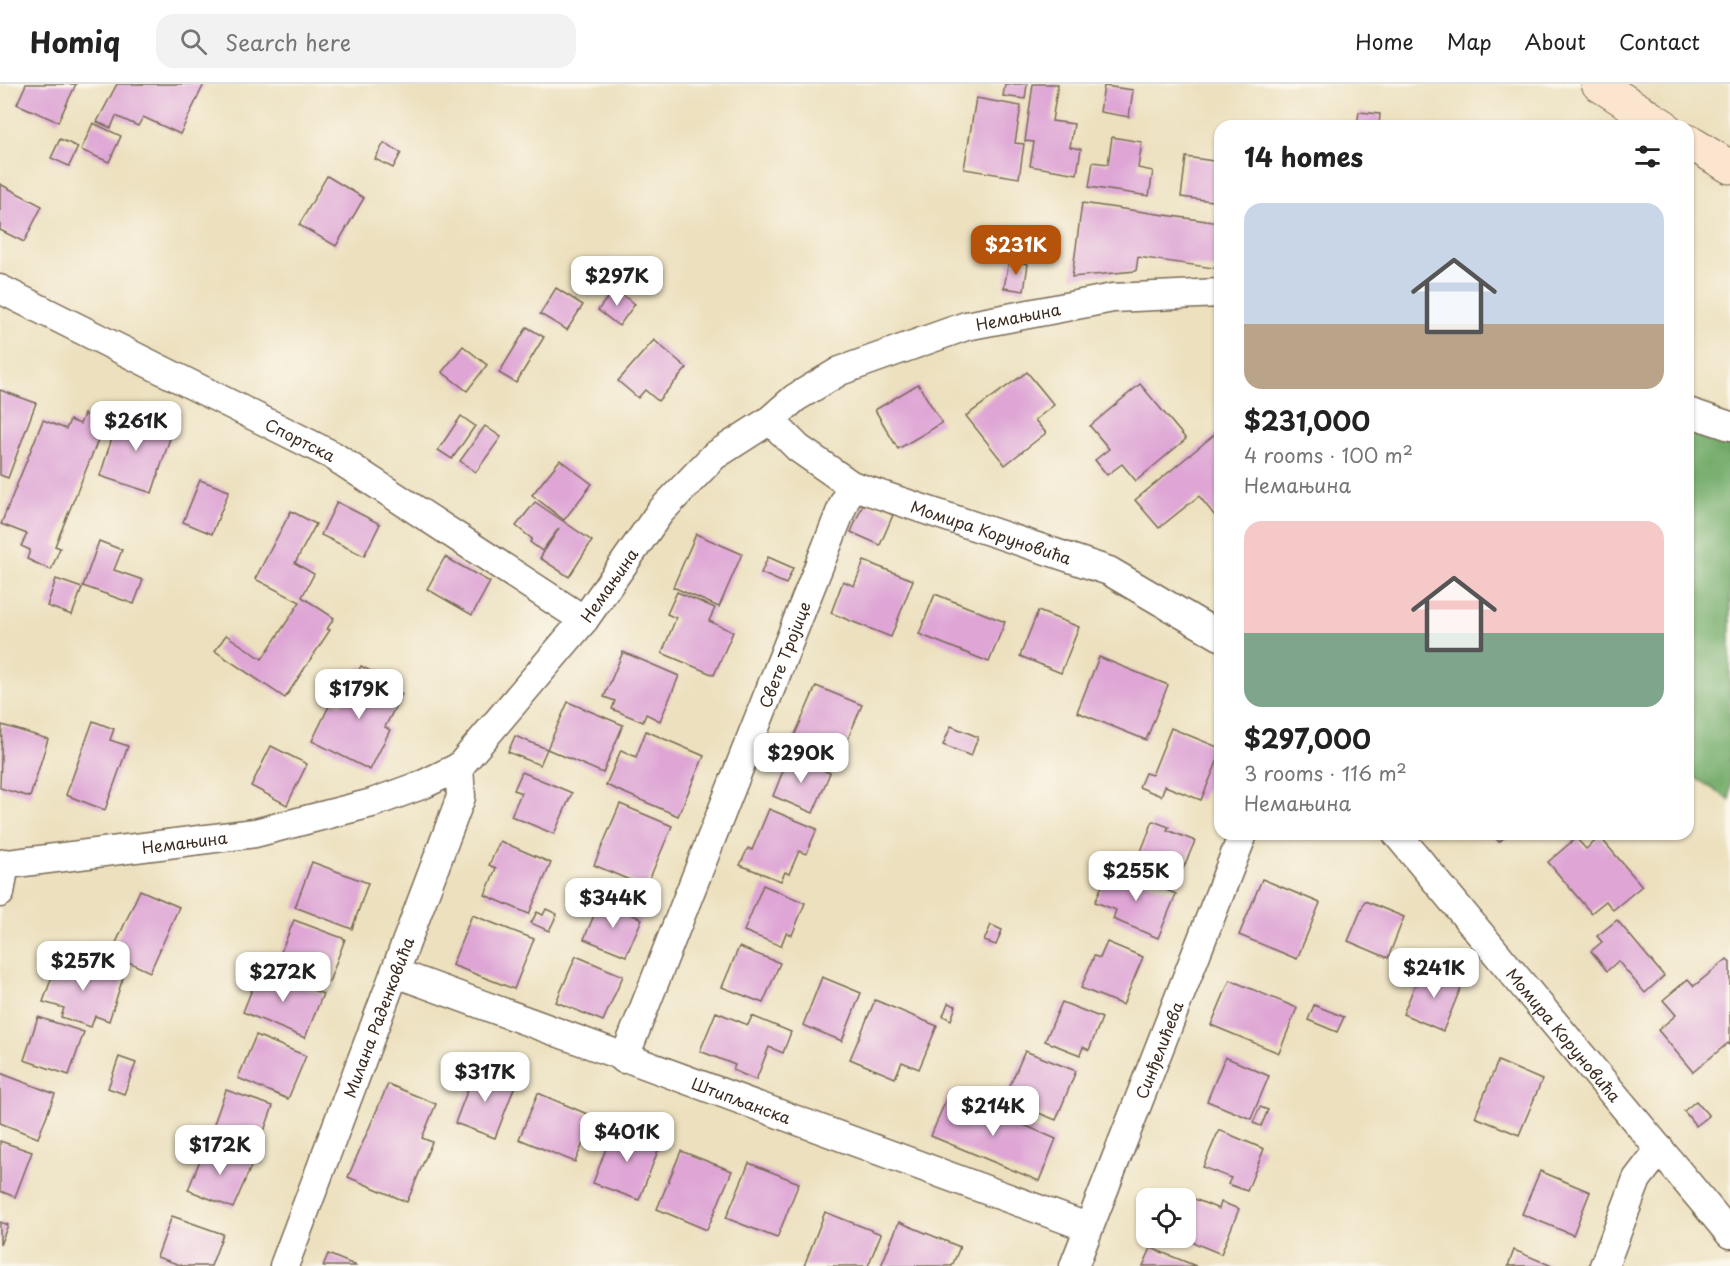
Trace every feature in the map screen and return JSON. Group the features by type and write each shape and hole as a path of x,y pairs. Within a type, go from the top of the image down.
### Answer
{"main road":[{"path":"1598,84 1655,120"},
{"path":"1694,145 1730,167"}],"street":[{"name":"Спортска","path":"0,289 332,455 584,620"},
{"name":"Немањина","path":"2,864 255,833 372,803 459,767 584,620 660,512 714,456 770,420 795,398 840,371 966,326 1113,297 1214,293"},
{"path":"1694,414 1730,426"},
{"name":"Момира Коруновића","path":"770,420 798,448 851,485 1109,572 1214,633"},
{"name":"Свете Тројице","path":"624,1059 851,485"},
{"name":"Милана Раденковића","path":"284,1266 461,797 459,767"},
{"name":"Синђелићева","path":"1074,1266 1087,1227 1241,840"},
{"name":"Момира Коруновића","path":"1402,840 1730,1234"},
{"path":"0,893 2,864"},
{"name":"Штипљанска","path":"396,973 624,1059 1087,1227"},
{"path":"1604,1266 1637,1179 1660,1149"}],"green space":[{"path":"1694,435 1730,444 1730,800 1694,777"}],"building":[{"path":"26,84 76,84 58,122 17,104"},
{"path":"117,84 204,84 180,134 143,117 138,126 116,116 111,128 97,122"},
{"path":"1005,84 1027,84 1025,99 1003,96"},
{"path":"1033,84 1058,84 1052,121 1074,124 1070,147 1081,149 1077,174 1030,166 1034,142 1025,141"},
{"path":"1104,86 1133,90 1129,117 1100,112"},
{"path":"976,98 1021,106 1015,143 1024,144 1019,178 964,169"},
{"path":"1359,112 1380,114 1380,120 1358,120"},
{"path":"93,123 121,136 109,162 81,150"},
{"path":"1112,137 1142,142 1138,168 1153,171 1149,196 1089,187 1093,162 1108,164"},
{"path":"60,139 78,147 69,166 51,158"},
{"path":"384,143 401,153 393,168 375,159"},
{"path":"1186,157 1214,161 1214,201 1181,197"},
{"path":"327,176 364,198 336,246 299,225"},
{"path":"0,184 42,206 24,242 0,230"},
{"path":"1082,203 1214,222 1214,268 1138,257 1136,271 1072,277"},
{"path":"1009,260 1028,264 1024,291 1004,288"},
{"path":"556,288 583,305 567,330 540,314"},
{"path":"614,289 635,304 619,326 598,310"},
{"path":"527,327 544,337 516,383 499,373"},
{"path":"654,340 687,368 658,401 645,390 638,398 618,381"},
{"path":"463,346 487,365 467,391 442,372"},
{"path":"1027,372 1054,405 1035,420 1046,433 1005,465 966,416"},
{"path":"918,384 942,423 898,449 875,410"},
{"path":"1140,384 1186,439 1136,481 1122,464 1107,475 1095,460 1109,449 1090,426"},
{"path":"0,390 36,403 8,478 0,475"},
{"path":"120,412 173,429 152,493 100,476"},
{"path":"84,414 105,423 55,546 60,548 51,570 27,559 30,550 21,546 27,534 1,524 43,420 66,429 70,420 80,424"},
{"path":"461,416 475,426 452,459 438,450"},
{"path":"485,426 501,437 476,472 460,461"},
{"path":"1214,435 1214,515 1199,496 1159,528 1135,500"},
{"path":"560,460 592,484 564,520 532,495"},
{"path":"200,480 229,491 212,534 183,522"},
{"path":"337,502 380,524 364,556 321,535"},
{"path":"535,502 592,541 569,577 540,558 559,528 542,551 530,542 532,539 516,526"},
{"path":"864,502 893,515 880,545 851,532"},
{"path":"291,511 316,524 295,563 314,574 302,597 334,618 327,629 330,630 285,698 215,651 226,635 262,659 300,602 255,579"},
{"path":"696,534 742,554 719,607 673,587"},
{"path":"99,541 122,550 114,570 143,580 134,604 83,586"},
{"path":"445,557 490,582 472,615 427,589"},
{"path":"768,557 793,568 786,584 761,573"},
{"path":"864,561 913,580 891,637 831,613 843,581 854,586"},
{"path":"56,579 82,588 72,615 47,606"},
{"path":"677,592 715,608 709,621 733,632 714,675 662,653 676,618 667,614"},
{"path":"935,594 1005,622 989,662 919,634"},
{"path":"1038,611 1079,627 1061,673 1020,656"},
{"path":"623,652 679,676 660,721 646,714 643,722 612,709 615,701 604,697"},
{"path":"1099,657 1168,685 1146,740 1077,712"},
{"path":"361,666 391,682 388,687 402,694 385,727 390,730 370,770 312,741 332,700 341,705"},
{"path":"816,686 862,705 840,758 793,739"},
{"path":"568,702 623,725 603,773 547,749"},
{"path":"93,721 114,729 110,740 128,746 105,810 66,795"},
{"path":"2,725 48,739 30,797 0,788"},
{"path":"951,726 978,737 971,756 943,745"},
{"path":"1171,728 1214,746 1214,769 1201,800 1165,786 1161,796 1139,787 1145,773 1152,775"},
{"path":"646,731 704,756 678,816 606,785 621,750 636,757"},
{"path":"515,736 547,749 540,765 508,752"},
{"path":"271,746 307,764 287,805 251,786"},
{"path":"789,756 830,773 813,813 773,796"},
{"path":"522,772 572,793 554,834 511,816 521,793 514,790"},
{"path":"620,804 672,826 646,887 594,865"},
{"path":"769,809 817,829 806,854 799,851 789,874 785,872 781,881 740,865 748,848 752,850"},
{"path":"1153,821 1169,827 1167,830 1195,841 1183,869 1178,868 1173,879 1136,864"},
{"path":"1574,840 1578,840 1586,849 1596,840 1603,840 1642,886 1613,910 1606,901 1591,913 1548,862"},
{"path":"500,841 551,863 529,914 485,895 496,868 489,865"},
{"path":"312,862 368,883 352,929 295,907"},
{"path":"1110,867 1176,894 1158,938 1113,919 1116,910 1095,902"},
{"path":"1262,879 1320,903 1297,959 1239,935"},
{"path":"763,885 805,903 792,935 786,933 781,946 744,931"},
{"path":"140,890 179,907 150,972 111,954"},
{"path":"600,901 642,919 626,956 584,939"},
{"path":"1365,901 1404,917 1388,958 1348,941"},
{"path":"546,909 557,914 549,931 531,923 537,912 543,915"},
{"path":"472,915 534,939 514,989 452,965"},
{"path":"294,920 345,939 329,982 277,962"},
{"path":"1617,920 1664,976 1645,993 1618,961 1607,971 1591,951 1602,942 1597,936"},
{"path":"991,925 1002,930 996,945 984,941"},
{"path":"1107,942 1143,957 1123,1005 1081,988 1094,956 1100,958"},
{"path":"739,947 780,963 763,1003 722,987"},
{"path":"576,956 623,976 603,1021 556,1002"},
{"path":"59,957 123,978 109,1021 95,1016 91,1027 61,1017 64,1008 43,1002"},
{"path":"1727,959 1730,963 1730,1046 1728,1043 1693,1072 1658,1030 1676,1015 1663,1000 1688,979 1694,986"},
{"path":"260,969 323,994 305,1038 243,1012"},
{"path":"1441,970 1464,980 1443,1031 1403,1014 1420,973 1437,979"},
{"path":"822,977 861,993 842,1041 803,1025"},
{"path":"1230,980 1297,1008 1279,1053 1211,1025"},
{"path":"875,1000 937,1026 919,1069 902,1062 895,1078 850,1059"},
{"path":"1062,1002 1102,1018 1089,1050 1083,1047 1080,1055 1045,1041"},
{"path":"948,1003 956,1006 951,1020 943,1016"},
{"path":"1314,1005 1344,1017 1337,1032 1308,1020"},
{"path":"716,1012 748,1025 752,1016 791,1032 783,1053 769,1047 756,1080 733,1070 735,1065 700,1051"},
{"path":"38,1017 84,1032 69,1075 24,1060"},
{"path":"256,1035 306,1056 288,1099 238,1078"},
{"path":"1025,1051 1076,1071 1056,1120 1004,1099"},
{"path":"119,1057 136,1063 124,1094 108,1088"},
{"path":"1225,1057 1269,1076 1251,1119 1207,1101"},
{"path":"1498,1061 1542,1080 1519,1135 1475,1117"},
{"path":"476,1068 516,1083 495,1138 455,1123"},
{"path":"0,1073 55,1094 38,1138 0,1123"},
{"path":"388,1084 436,1104 422,1138 432,1142 407,1202 348,1177"},
{"path":"226,1090 273,1106 258,1148 211,1132"},
{"path":"949,1092 1056,1139 1039,1181 931,1136"},
{"path":"538,1093 594,1117 575,1162 519,1139"},
{"path":"1696,1101 1709,1116 1696,1126 1684,1111"},
{"path":"1260,1107 1268,1110 1261,1126 1253,1123"},
{"path":"615,1125 661,1143 639,1200 593,1183"},
{"path":"1219,1130 1264,1149 1247,1191 1228,1184 1231,1178 1203,1167"},
{"path":"0,1141 32,1152 15,1197 0,1191"},
{"path":"207,1143 253,1162 233,1208 188,1190"},
{"path":"681,1151 732,1171 707,1230 657,1209"},
{"path":"749,1163 799,1183 777,1238 726,1218"},
{"path":"1540,1171 1590,1192 1573,1235 1522,1214"},
{"path":"1196,1200 1219,1209 1221,1202 1239,1209 1221,1254 1196,1244"},
{"path":"825,1212 881,1234 868,1266 804,1266"},
{"path":"172,1216 223,1234 211,1266 183,1266 157,1257"},
{"path":"0,1222 8,1225 0,1245"},
{"path":"899,1222 960,1247 952,1266 881,1266"},
{"path":"1151,1248 1196,1266 1143,1266"},
{"path":"1514,1250 1552,1266 1508,1266"},
{"path":"328,1254 357,1266 323,1266"}]}
